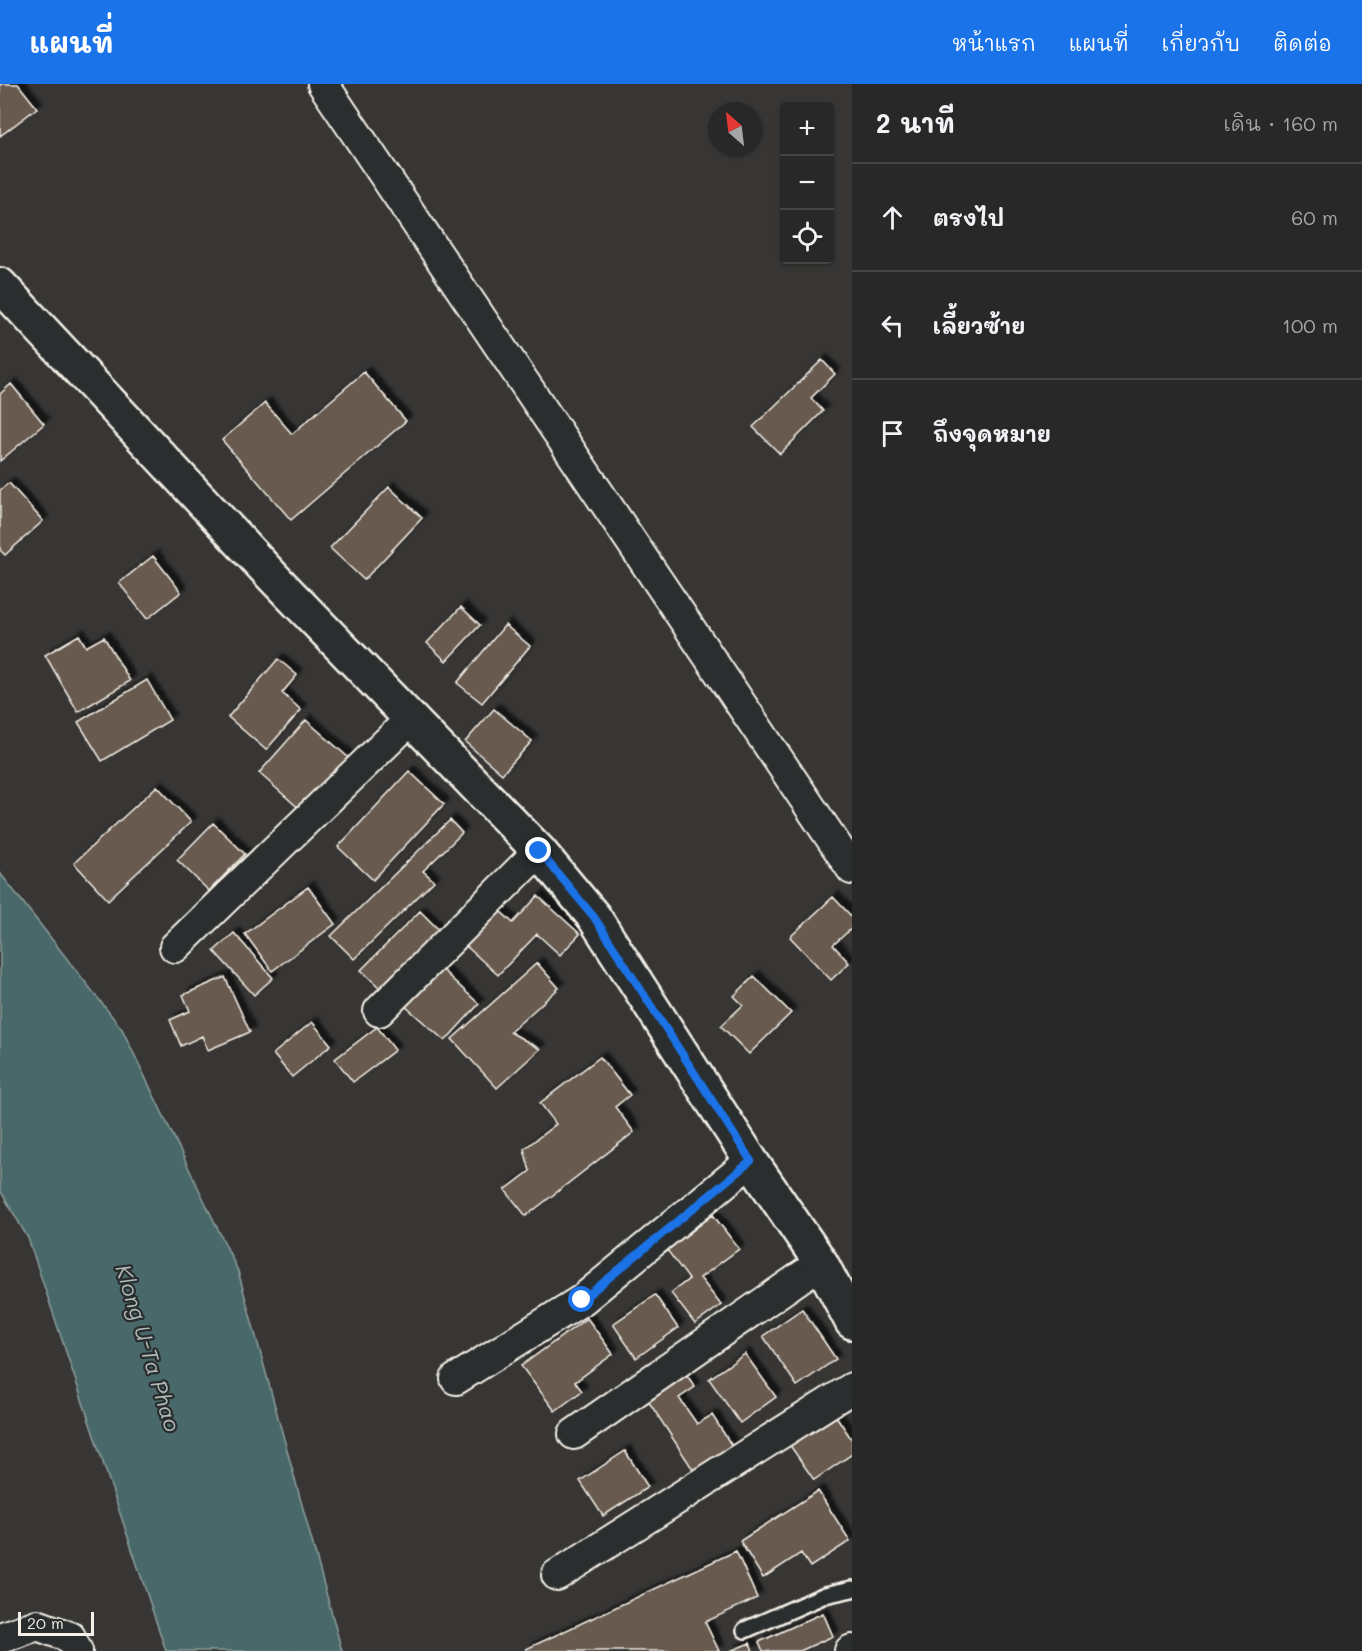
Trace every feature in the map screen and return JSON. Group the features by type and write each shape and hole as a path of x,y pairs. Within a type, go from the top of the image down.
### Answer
{"street":[{"path":"323,84 852,869"},
{"path":"0,285 274,578 539,851 594,917 751,1161 821,1263 852,1322"},
{"path":"175,947 411,719"},
{"path":"379,1011 539,851"},
{"path":"456,1379 582,1300 751,1161"},
{"path":"574,1434 821,1263"},
{"path":"557,1575 852,1388"},
{"path":"0,1638 37,1625 70,1637 77,1651"}],"lane":[{"path":"745,1630 825,1595 852,1589"}],"water":[{"name":"Klong U-Ta Phao","path":"0,873 122,1029 238,1271 342,1651 166,1651 28,1238 0,1190"}],"building":[{"path":"0,84 18,84 37,108 0,136"},
{"path":"822,360 835,374 811,398 823,411 780,454 753,427"},
{"path":"364,372 406,421 291,520 222,440 265,403 292,434"},
{"path":"11,384 44,424 0,461 0,394"},
{"path":"9,483 43,521 5,555 0,550 0,490"},
{"path":"389,487 422,518 364,580 330,548"},
{"path":"153,556 181,592 147,619 119,583"},
{"path":"461,607 480,625 446,661 427,643"},
{"path":"505,625 530,646 482,703 457,683"},
{"path":"79,635 86,647 104,637 130,681 78,712 45,655"},
{"path":"278,659 297,675 282,693 301,710 266,750 228,717"},
{"path":"147,680 170,720 102,761 78,722"},
{"path":"494,709 532,741 502,774 465,742"},
{"path":"306,720 350,759 303,812 259,773"},
{"path":"409,771 444,804 373,880 338,847"},
{"path":"157,786 191,822 108,900 74,863"},
{"path":"450,820 462,833 423,871 434,881 354,959 331,936"},
{"path":"213,823 245,854 209,891 177,860"},
{"path":"308,887 335,924 272,971 245,934"},
{"path":"538,896 580,934 560,955 537,934 498,975 466,946 499,910 513,923"},
{"path":"833,897 852,917 852,928 833,945 849,963 831,980 790,937"},
{"path":"420,911 441,932 383,991 361,970"},
{"path":"234,933 273,978 254,995 214,951"},
{"path":"537,963 559,988 510,1032 540,1049 497,1088 452,1039"},
{"path":"440,968 479,1004 445,1041 405,1006"},
{"path":"754,976 791,1013 749,1054 721,1026 743,1005 734,996"},
{"path":"225,977 250,1032 208,1050 202,1036 181,1046 170,1020 190,1011 183,995"},
{"path":"312,1022 331,1045 292,1077 273,1054"},
{"path":"377,1027 395,1050 353,1082 335,1059"},
{"path":"600,1057 630,1095 615,1107 634,1132 526,1216 505,1190 530,1171 524,1149 556,1124 540,1103"},
{"path":"713,1215 739,1249 700,1278 721,1305 695,1324 671,1293 689,1279 667,1250"},
{"path":"655,1295 678,1328 636,1358 613,1324"},
{"path":"802,1309 836,1359 797,1386 763,1336"},
{"path":"587,1318 613,1354 575,1382 582,1391 555,1411 521,1366"},
{"path":"745,1354 776,1397 740,1423 709,1379"},
{"path":"684,1371 695,1387 679,1398 697,1424 712,1415 732,1446 694,1471 645,1396"},
{"path":"834,1413 852,1440 852,1454 814,1480 789,1444"},
{"path":"625,1451 648,1487 603,1516 580,1481"},
{"path":"818,1491 850,1541 810,1567 801,1553 763,1578 740,1541"},
{"path":"736,1551 757,1598 705,1622 719,1651 527,1651 526,1649"},
{"path":"823,1613 833,1636 800,1651 763,1651 759,1642"},
{"path":"750,1643 753,1651 730,1651"}],"route":[{"path":"539,851 594,917 751,1161 582,1300"}]}
